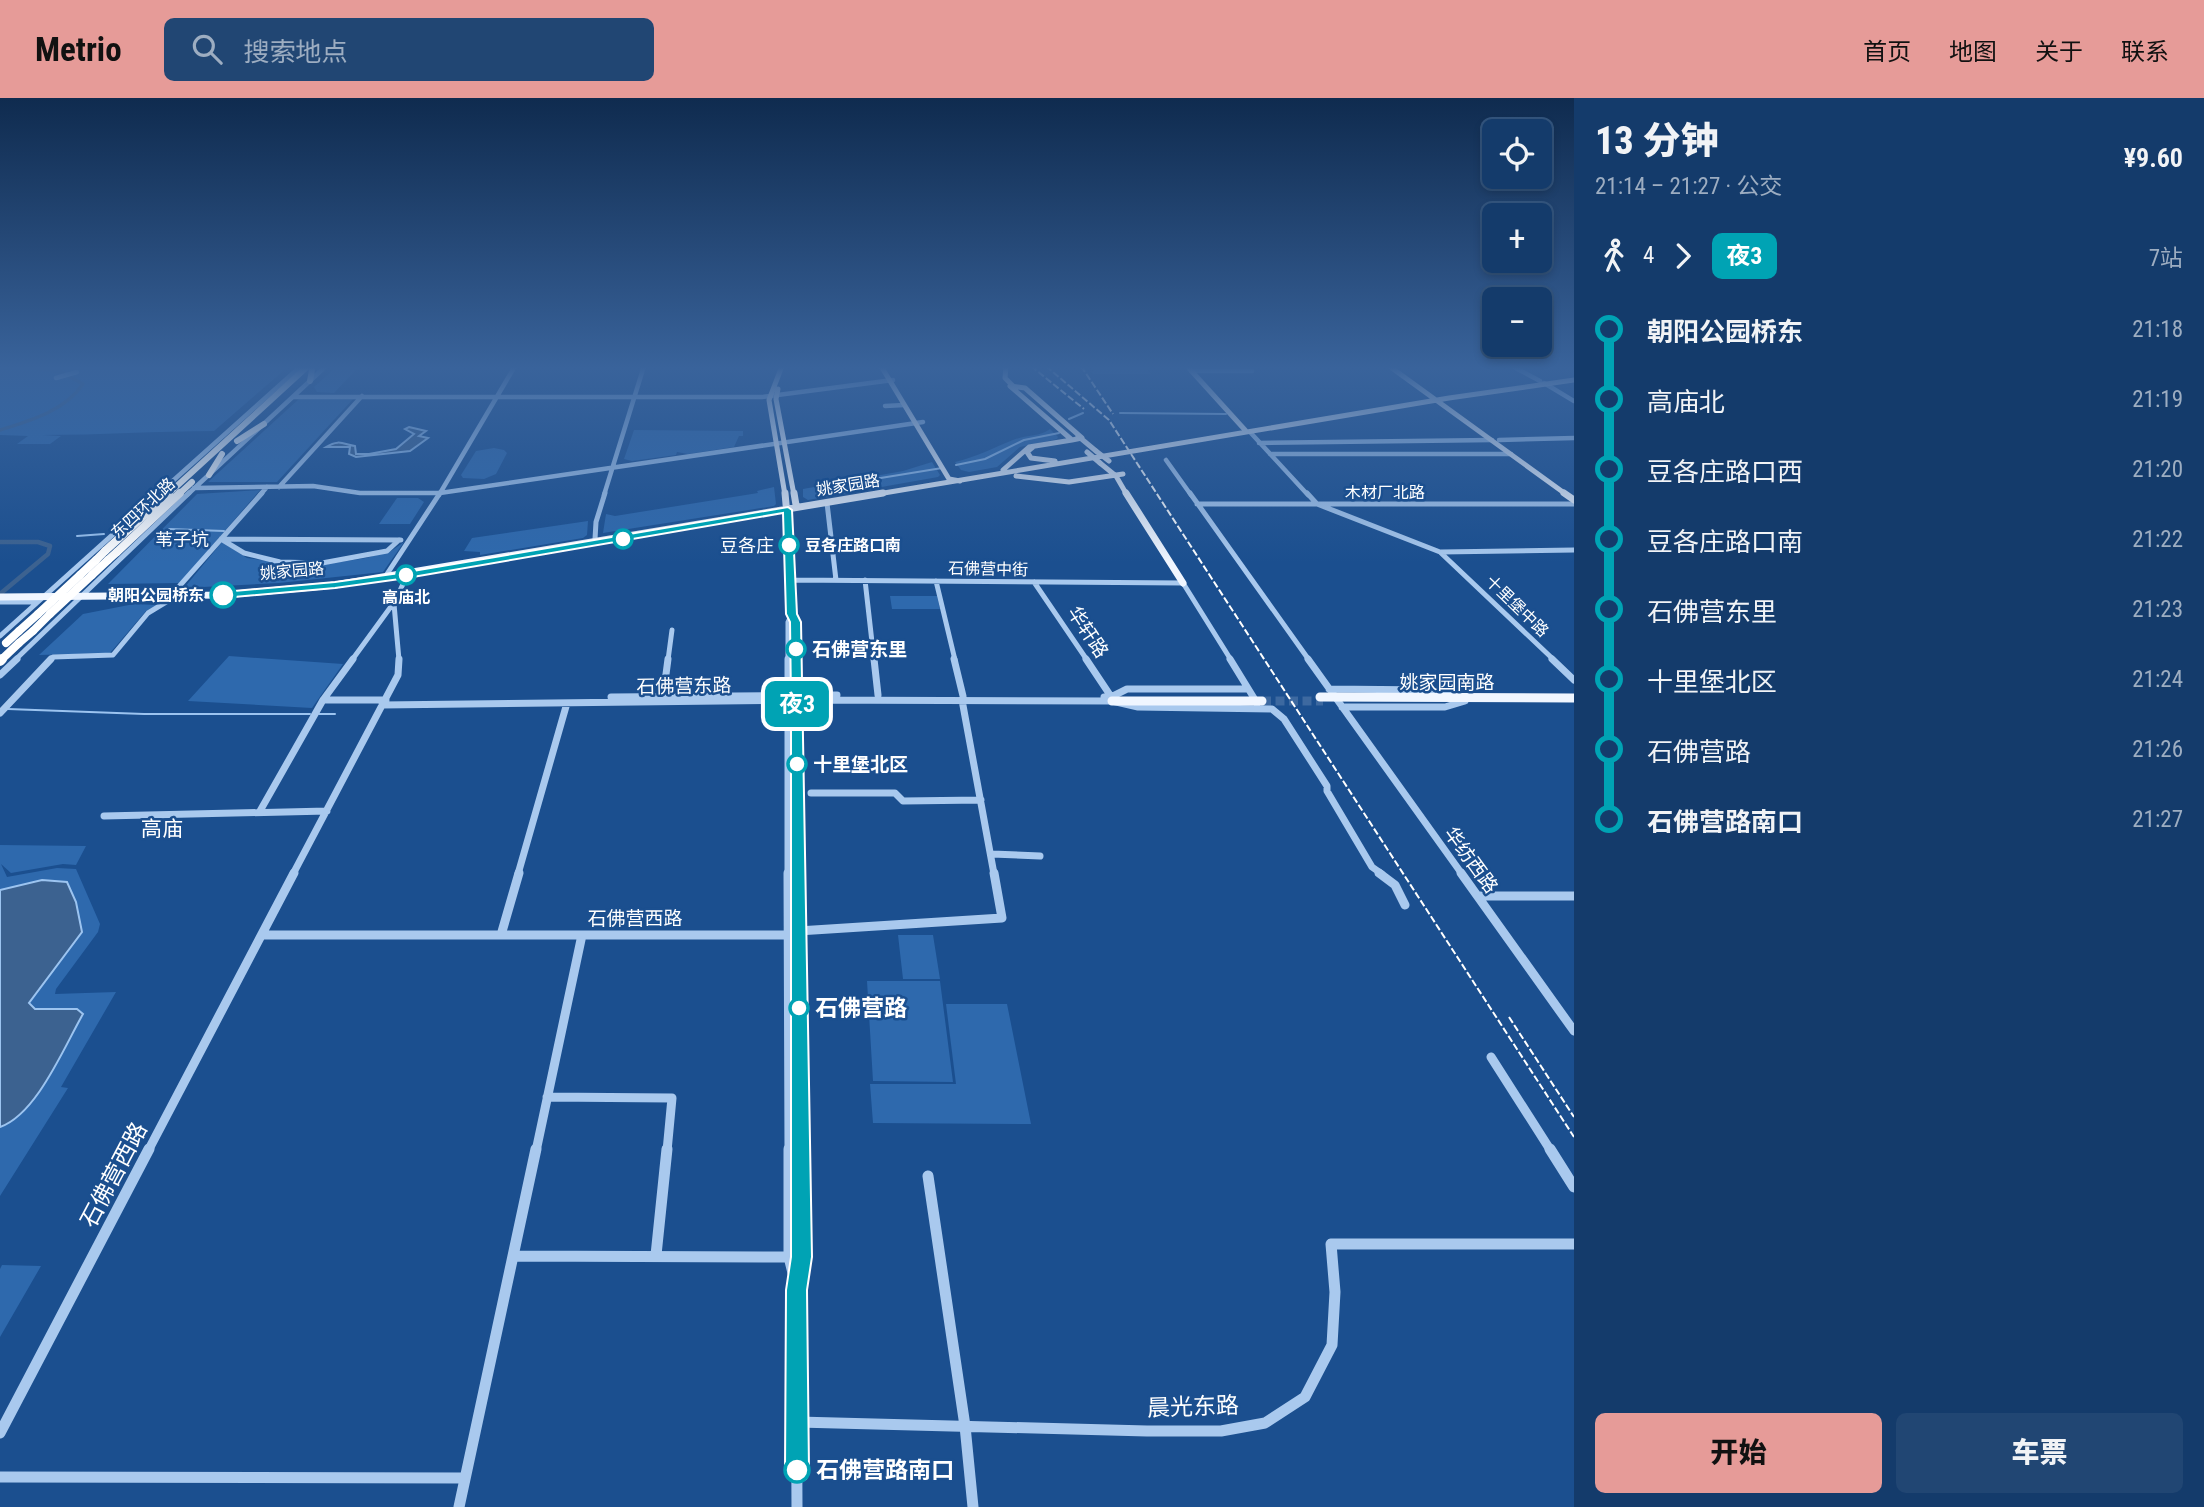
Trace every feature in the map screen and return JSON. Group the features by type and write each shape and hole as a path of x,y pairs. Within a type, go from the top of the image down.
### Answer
{"highway":[{"path":"233,439 235,432"},
{"name":"东四环北路","path":"2,641 19,631 34,611 80,575 92,559 121,554 222,454 240,432"},
{"name":"东四环北路","path":"0,661 92,575 107,556 241,432"},
{"path":"233,439 248,432"},
{"path":"209,475 222,454"}],"main road":[{"path":"778,432 791,508 789,554 792,559"},
{"path":"925,432 955,479"},
{"path":"1063,432 1100,463 1119,474"},
{"path":"1066,432 1073,440"},
{"path":"1074,432 1109,461 1119,474 1184,583"},
{"path":"1078,432 1083,439"},
{"name":"姚家园路","path":"0,592 7,598 300,589 410,574 1238,432"},
{"path":"1485,432 1574,494"},
{"path":"1058,463 1036,460 1027,452 1038,446 1083,439"},
{"path":"1002,472 1025,449 1073,440"},
{"path":"1496,440 1574,502"},
{"path":"1058,463 1051,473 1064,479 1119,474"},
{"path":"1002,472 1069,482 1119,474"},
{"name":"姚家园路","path":"176,593 253,589 387,574 827,503 955,479"},
{"path":"1112,699 1260,702"},
{"name":"姚家园南路","path":"1322,699 1574,700"}],"street":[{"name":"东四环北路","path":"2,641 34,611 41,597 58,581 92,559 228,432"},
{"name":"东四环北路","path":"0,675 100,581 121,554 256,432"},
{"path":"279,487 329,432"},
{"path":"387,574 477,432"},
{"path":"595,539 596,522 624,432"},
{"path":"194,488 323,487 367,493 440,493 865,432"},
{"path":"1249,432 1317,504 1440,552 1574,550"},
{"path":"1259,443 1574,438"},
{"path":"1270,454 1511,454"},
{"name":"华纺西路","path":"1166,460 1574,1031"},
{"path":"2,711 53,657 113,655 148,613 176,593 267,487"},
{"name":"木材厂北路","path":"1197,503 1574,502"},
{"path":"827,503 836,580"},
{"path":"221,539 408,540"},
{"path":"221,539 244,553 279,562 322,563 387,551 399,540"},
{"name":"十里堡中路","path":"1440,552 1574,680"},
{"path":"92,559 121,554"},
{"path":"792,559 792,614 795,622 792,698 795,934 802,1257 796,1290"},
{"name":"石佛营西路","path":"0,1433 383,703 401,663 395,601 410,574"},
{"name":"石佛营中街","path":"792,580 1184,583"},
{"path":"865,580 878,695"},
{"path":"58,581 100,581"},
{"path":"936,581 963,698 992,854 1040,856"},
{"name":"华轩路","path":"1034,582 1112,699"},
{"path":"1184,583 1248,689 1260,702 1284,719 1327,786 1327,791 1372,867 1395,885 1405,905"},
{"path":"260,811 323,699 395,601"},
{"path":"34,611 73,607"},
{"path":"663,697 672,630"},
{"path":"2,641 43,635"},
{"name":"石佛营东路","path":"383,703 663,697 1112,699 1127,689 1248,689"},
{"path":"1329,689 1430,690 1464,700"},
{"name":"石佛营东路","path":"383,703 567,703 878,695 963,698"},
{"path":"323,699 383,703"},
{"path":"1342,707 1445,707 1464,700"},
{"path":"501,935 567,703"},
{"path":"811,793 895,793 903,800 981,800"},
{"path":"104,816 327,811"},
{"name":"石佛营西路","path":"262,935 795,934 1002,918 992,854"},
{"path":"1478,896 1574,896"},
{"path":"795,934 789,1257 796,1290 797,1507"},
{"path":"459,1507 582,935"},
{"path":"1491,1057 1574,1187"},
{"path":"547,1097 672,1098 656,1255"},
{"path":"928,1176 965,1426 973,1507"},
{"name":"晨光东路","path":"798,1422 1194,1431 1265,1423 1305,1397 1332,1345 1335,1292 1331,1244 1574,1244"},
{"path":"513,1256 789,1257"},
{"path":"0,1477 464,1478"}],"shaded area":[{"path":"0,432 182,432 42,435 61,436 50,444 17,444 28,436 0,435"},
{"path":"263,432 323,432 277,482 208,482"},
{"path":"410,432 425,432 419,436 428,438 410,451 356,457 349,454 350,447 326,447 334,443 344,443 355,446 356,454 369,454 396,449 414,434"},
{"path":"633,432 743,432 743,436 739,436 734,447 688,454 677,452 676,455 632,461 624,459"},
{"path":"1053,432 1058,437 1020,447 997,467 969,472 961,470 955,462 1013,440"},
{"path":"494,448 507,453 496,474 484,479 463,478 461,475 476,451"},
{"path":"932,462 940,475 938,477 808,500 803,497 803,489 903,471"},
{"path":"774,487 774,506 603,533 606,514 615,516 758,493 757,491"},
{"path":"260,490 180,583 108,584 197,494"},
{"path":"397,498 418,498 424,502 410,524 379,524"},
{"path":"588,521 587,535 583,538 480,555 480,552 464,551 472,538"},
{"path":"222,542 247,558 291,564 277,574 319,572 321,565 366,558 391,551 404,542 383,572 279,583 184,588"},
{"path":"890,596 937,596 940,609 892,609"},
{"path":"134,604 157,605 146,611 110,653 39,655 83,614"},
{"path":"229,656 343,664 312,708 188,701"},
{"path":"0,845 86,846 76,865 63,864 11,873 1,864 7,877 57,868 76,869 100,924 98,932 55,994 116,992 61,1087 68,1088 0,1196"},
{"path":"42,880 67,882 76,902 82,932 29,1003 35,1009 77,1009 83,1014 38,1094 13,1120 0,1127 0,890"},
{"path":"898,935 933,935 940,979 903,979"},
{"path":"867,981 940,981 953,1082 873,1081"},
{"path":"946,1004 1007,1004 1031,1124 873,1123 870,1084 956,1084"},
{"path":"2,1265 41,1266 0,1337 0,1269"}],"waterway":[{"path":"956,465 985,459 1024,440 1059,433"},
{"path":"850,483 942,468"},
{"path":"169,529 224,531"},
{"path":"77,536 104,534"},
{"path":"0,542 38,542 50,546 48,554 0,594"},
{"path":"8,709 144,714 310,714"},
{"path":"319,714 335,714"}],"tunnel":[{"path":"1262,701 1323,701"}],"railway":[{"path":"1117,432 1574,1137"},
{"path":"1509,1017 1574,1117"}],"bus line":[{"name":"夜3","path":"223,595 335,585 407,575 788,510 797,700 802,1257 796,1290 797,1470"}],"place":[{"name":"豆各庄路口南","path":"789,545"},
{"name":"高庙北","path":"406,575"},
{"name":"朝阳公园桥东","path":"223,595"},
{"name":"石佛营东里","path":"796,649"},
{"name":"十里堡北区","path":"797,764"},
{"name":"石佛营路","path":"799,1008"},
{"name":"石佛营路南口","path":"797,1470"}],"district":[{"name":"苇子坑","path":"182,539"},
{"name":"豆各庄","path":"747,545"},
{"name":"高庙","path":"162,829"}]}
